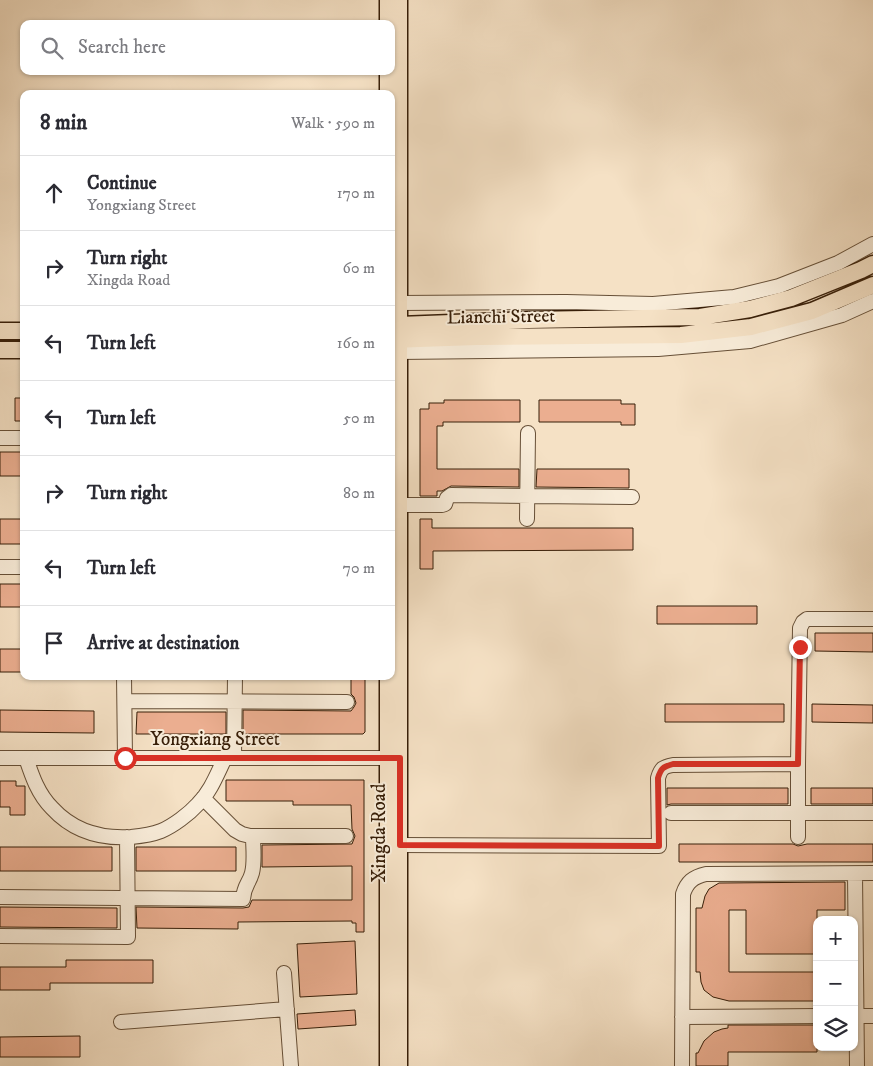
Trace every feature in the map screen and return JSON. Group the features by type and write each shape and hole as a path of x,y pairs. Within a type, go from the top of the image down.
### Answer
{"main road":[{"path":"388,0 388,20"},
{"name":"Xingda Road","path":"388,1066 400,505 396,336 400,303 400,0"},
{"path":"388,75 388,90"},
{"name":"Lianchi Street","path":"396,336 535,320 700,317 750,310 792,298 873,264"},
{"name":"Lianchi Street","path":"396,336 681,335 751,327 812,311 873,285"},
{"path":"0,331 20,331"},
{"path":"0,350 20,350"},
{"name":"Xingda Road","path":"388,680 400,845 400,1066"}],"street":[{"path":"400,303 566,302 654,304 734,297 779,286 838,263 873,244"},
{"path":"396,336 578,349 658,349 750,341 842,314 873,301"},
{"path":"527,519 528,433"},
{"path":"0,438 20,438"},
{"path":"400,505 442,505 452,495 632,497"},
{"path":"0,567 20,567"},
{"path":"798,837 800,628 807,619 873,619"},
{"path":"124,680 125,758"},
{"path":"26,758 40,794 51,808 68,823 85,832 104,836 144,836 162,831 177,822 198,804 230,758 235,680"},
{"path":"125,701 347,702"},
{"name":"Yongxiang Street","path":"0,758 394,758"},
{"path":"400,845 659,846 658,778 660,771 664,767 673,764 798,764"},
{"path":"203,798 235,830 242,834 253,836 346,836"},
{"path":"671,813 873,813"},
{"path":"0,897 243,899 244,889 251,878 253,869 253,836"},
{"path":"0,936 128,937 127,837"},
{"path":"682,1066 683,894 690,880 706,874 873,873"},
{"path":"855,874 855,1006"},
{"path":"284,973 291,1066"},
{"path":"121,1022 287,1009"},
{"path":"682,1017 813,1016"},
{"path":"858,1016 873,1016"},
{"path":"856,1051 857,1066"}],"building":[{"path":"15,398 20,398 20,421 15,421"},
{"path":"444,400 520,400 520,422 443,422 443,426 437,426 437,469 519,469 519,487 451,486 442,491 437,491 437,496 420,496 420,409 429,409 429,403 444,403"},
{"path":"539,400 621,400 621,404 635,404 635,425 621,425 621,422 539,422"},
{"path":"0,452 20,452 20,476 0,476"},
{"path":"537,469 629,469 629,488 536,487"},
{"path":"0,519 20,519 20,544 0,544"},
{"path":"420,519 432,519 432,528 633,528 633,550 433,551 433,569 420,569"},
{"path":"0,584 20,584 20,607 0,607"},
{"path":"657,606 757,606 757,624 657,624"},
{"path":"815,633 873,633 873,652 815,651"},
{"path":"0,649 20,649 20,672 0,672"},
{"path":"351,680 365,680 365,732 363,734 243,734 243,710 351,711 356,703 351,694"},
{"path":"665,704 784,704 784,722 665,722"},
{"path":"812,704 873,705 873,723 812,722"},
{"path":"0,710 94,711 94,733 0,732"},
{"path":"137,712 226,712 226,734 136,734"},
{"path":"226,780 364,780 364,932 356,932 356,923 352,923 352,921 238,922 238,929 137,928 136,907 243,908 249,907 252,900 352,900 352,866 262,867 262,845 352,844 355,836 352,829 351,805 293,805 293,801 226,801"},
{"path":"0,781 16,781 16,786 25,786 25,815 10,815 10,807 0,807"},
{"path":"667,788 788,788 788,804 667,805"},
{"path":"811,788 873,788 873,804 811,804"},
{"path":"679,844 793,844 798,846 807,844 873,844 873,862 679,862"},
{"path":"0,847 112,847 112,871 0,871"},
{"path":"136,847 236,847 236,871 136,871"},
{"path":"845,882 845,910 817,910 817,916 813,916 813,954 746,954 746,910 729,910 729,972 813,972 813,1001 729,1001 713,997 704,990 700,972 696,972 696,908 702,908 709,889 719,883"},
{"path":"0,907 117,908 117,928 0,927"},
{"path":"355,941 357,994 300,997 297,944"},
{"path":"66,960 153,960 153,983 50,983 50,990 0,990 0,967 66,967"},
{"path":"355,1010 356,1025 298,1029 297,1014"},
{"path":"728,1025 813,1025 813,1051 817,1052 728,1052 728,1066 696,1066 696,1053 698,1053 704,1041 714,1032 728,1028"},
{"path":"80,1036 80,1057 0,1057 0,1037"}],"route":[{"path":"125,758 400,758 400,845 659,846 658,778 660,771 664,767 673,764 798,764 800,647"}]}
